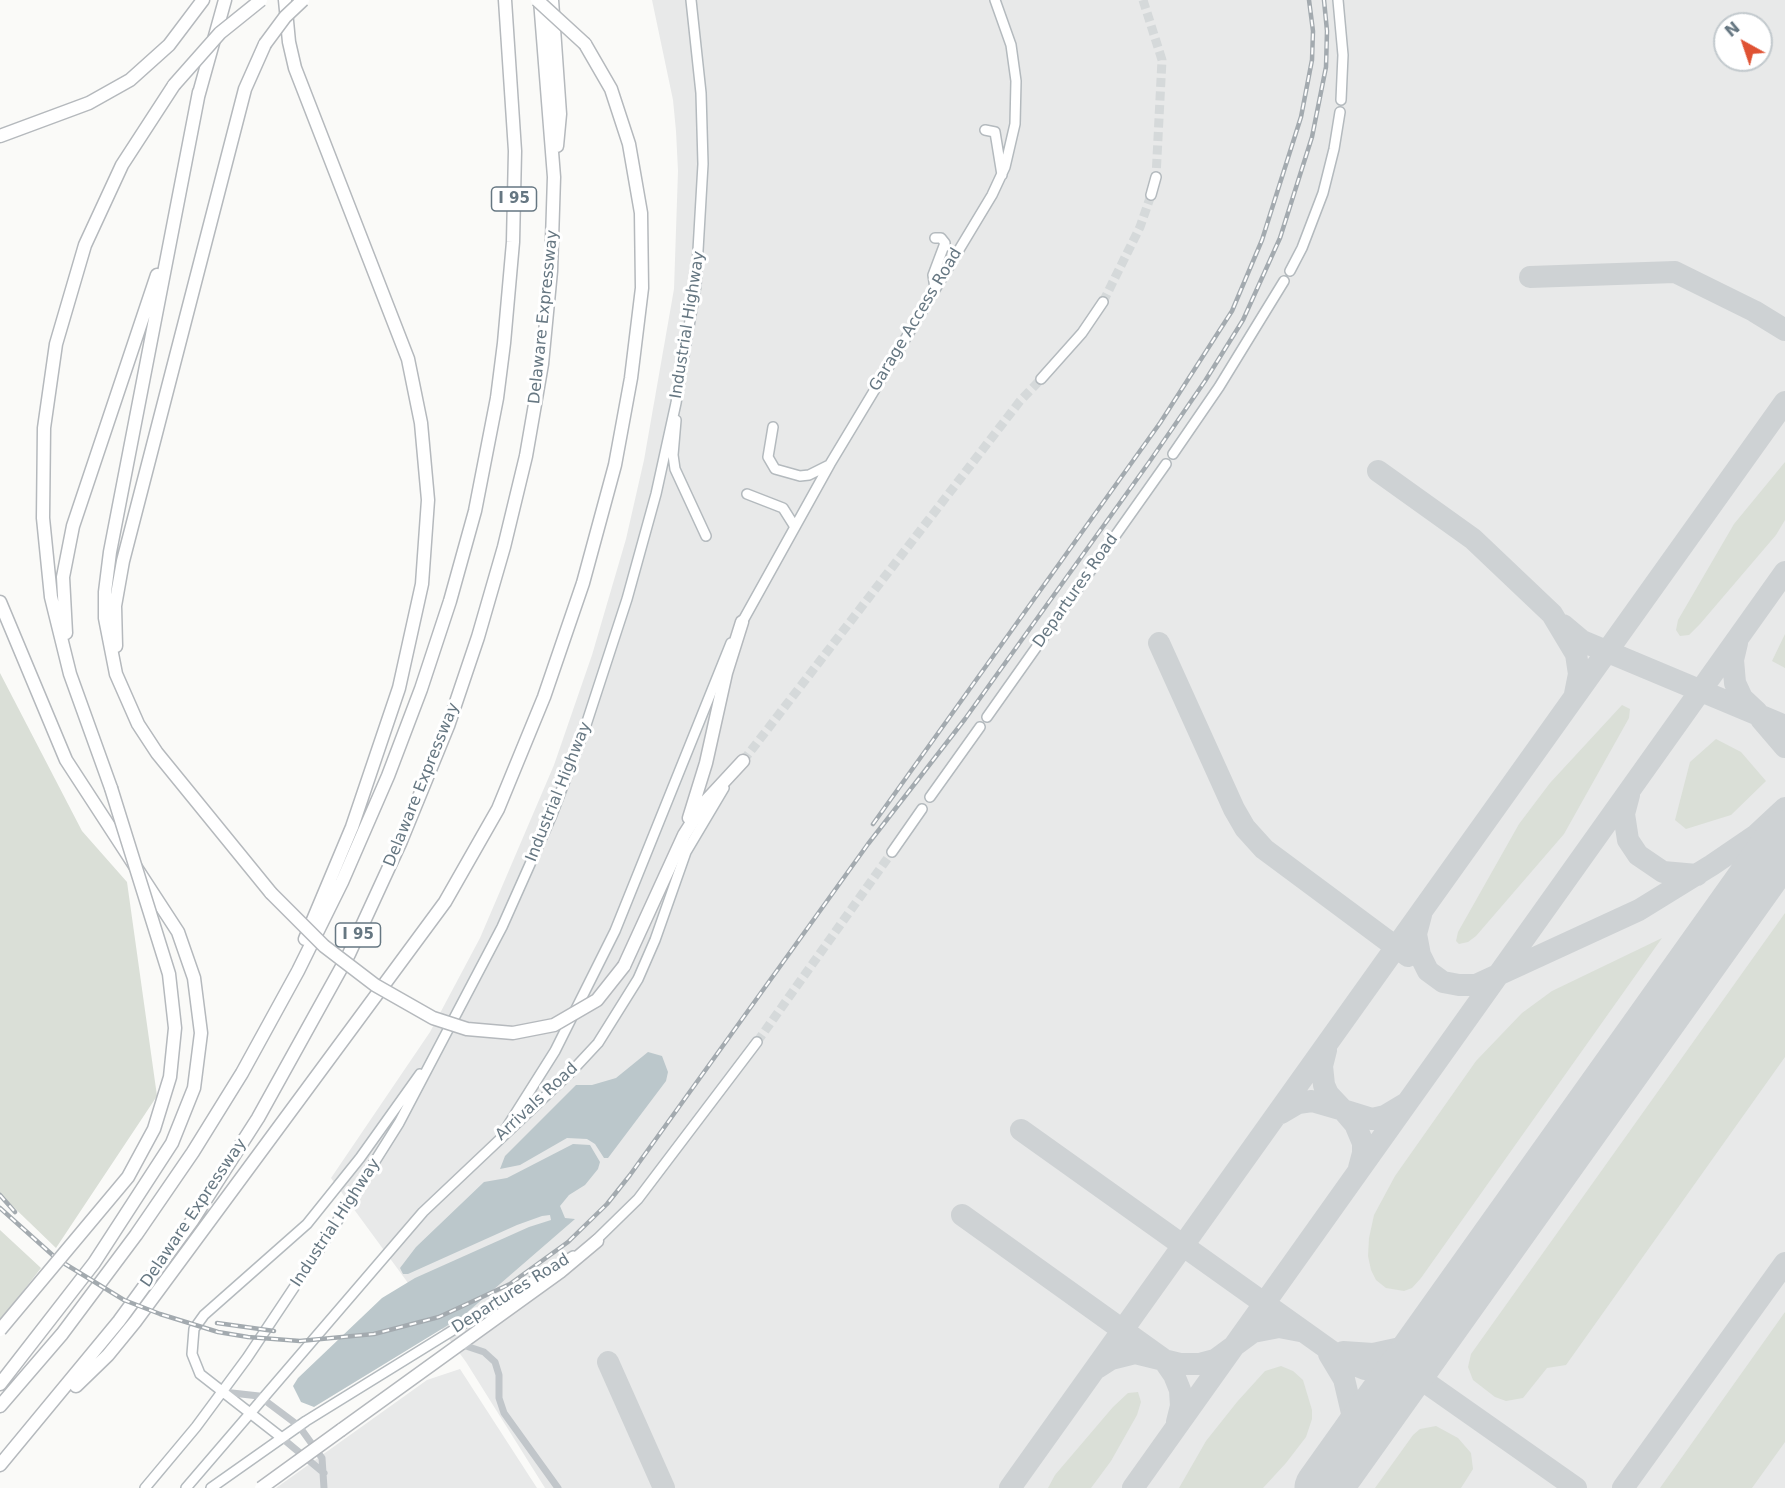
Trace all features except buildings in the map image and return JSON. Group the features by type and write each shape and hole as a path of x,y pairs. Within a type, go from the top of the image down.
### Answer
{"highway":[{"path":"0,136 89,103 130,80 169,45 203,0"},
{"path":"86,715 65,626 63,588 67,551 154,288 199,92 225,0"},
{"path":"0,1330 128,1178 154,1129 170,1077 174,1014 169,974 111,789 60,639 46,557 42,475 48,394 61,323 85,245 122,165 174,85 215,37 261,0"},
{"path":"275,1012 352,827 392,712 420,598 428,507 421,423 408,359 296,68 289,42 285,0"},
{"path":"185,787 143,722 126,686 116,647 116,606 123,561 245,89 265,44 285,17 303,0"},
{"name":"I 95","path":"0,1406 62,1334 162,1198 229,1094 322,925 393,765 437,646 475,511 497,398 512,252 514,121 505,0"},
{"path":"538,0 585,44"},
{"name":"Delaware Expressway","path":"0,1465 114,1329 168,1255 258,1118 348,954 425,783 487,607 526,456 545,333 554,177 538,0"},
{"path":"44,1415 117,1345 427,928 485,836 522,753 564,642 608,495 627,406 642,288 640,213 632,158 613,96 585,44 544,0"},
{"path":"552,0 560,114 554,177"},
{"path":"199,92 110,552 104,605 110,653 123,695 144,734 271,893 318,940 375,985 420,1011 467,1029 513,1033 554,1025 580,1012 597,1000 624,966 679,844 703,772 724,680 742,622"},
{"path":"0,602 66,760 178,932 194,978 201,1033 194,1088 172,1143 94,1263 0,1384"},
{"path":"679,844 705,802 743,761"},
{"path":"261,1488 560,1272 597,1241"}],"street":[{"name":"Industrial Highway","path":"145,1488 222,1392 353,1198 399,1123 489,954 526,874 584,731 630,588 656,494 676,403 696,285 703,187 701,93 691,0"},
{"name":"Garage Access Road","path":"502,1134 555,1051 615,931 653,842 723,658 830,465 1002,175 1014,133 1017,92 1011,45 995,0"},
{"path":"1338,0 1342,55 1341,100"},
{"path":"1290,271 1302,248 1323,193 1340,112"},
{"path":"985,130 995,132 1002,175"},
{"path":"1151,195 1155,177"},
{"path":"935,238 941,238 945,243 933,275 935,288"},
{"path":"1173,454 1219,387 1284,281"},
{"path":"1041,379 1082,333 1103,302"},
{"path":"676,403 674,465 706,536"},
{"path":"773,427 768,457 775,469 804,476 830,465"},
{"name":"Departures Road","path":"987,717 1166,464"},
{"path":"747,494 783,508 795,527"},
{"path":"930,797 980,727"},
{"name":"Arrivals Road","path":"263,1399 423,1212 502,1134 588,1055 614,1020 647,960 690,844 743,761"},
{"path":"892,852 922,808"},
{"path":"324,1473 203,1377 195,1365 191,1341 196,1324 308,1224 376,1136 446,1035"},
{"name":"Departures Road","path":"211,1488 299,1426 597,1241 638,1199 757,1042"},
{"path":"460,1344 484,1352 495,1362 499,1375 499,1398 504,1413 558,1488"},
{"path":"222,1392 250,1393 263,1399 299,1426 319,1451 324,1473 324,1488"},
{"path":"186,1488 263,1399"}],"shaded area":[{"path":"652,0 1785,0 1785,1488 545,1488 466,1362 331,1178 430,1032 480,938 554,765 592,655 626,539 644,460 674,289 678,171 673,100"},
{"path":"1785,462 1785,520 1776,535 1700,624 1689,635 1680,636 1676,630 1678,620 1734,524"},
{"path":"1785,634 1785,668 1772,661"},
{"path":"0,673 82,831 127,882 157,1096 56,1248 0,1194"},
{"path":"1622,705 1630,709 1629,718 1564,834 1476,936 1468,942 1459,944 1456,941 1458,932 1519,824 1550,783"},
{"path":"1716,739 1741,752 1766,781 1731,815 1686,829 1675,820 1690,762"},
{"path":"1785,913 1785,1057 1566,1365 1547,1368 1523,1398 1506,1401 1495,1397 1473,1380 1468,1367 1471,1354"},
{"path":"1662,938 1421,1278 1412,1288 1404,1291 1386,1288 1376,1280 1368,1256 1374,1215 1395,1176 1476,1061 1522,1013 1552,991"},
{"path":"648,1052 662,1056 668,1072 666,1081 608,1158 604,1158 595,1144 587,1139 567,1138 520,1165 500,1169 505,1156 576,1085 592,1085 616,1078"},
{"path":"573,1144 590,1145 600,1162 598,1169 585,1185 569,1195 560,1206 565,1218 575,1219 463,1316 314,1407 301,1402 293,1386 298,1378 382,1298 415,1278 529,1227 551,1220 550,1215 542,1216 517,1225 408,1274 403,1274 400,1268 416,1247 484,1182 507,1178"},
{"path":"0,1230 41,1268 0,1321"},
{"path":"1785,1312 1785,1442 1752,1488 1660,1488"},
{"path":"1281,1366 1293,1371 1303,1380 1312,1410 1312,1419 1306,1437 1286,1463 1263,1488 1179,1488 1206,1441 1237,1402 1265,1371"},
{"path":"460,1369 537,1488 276,1488 427,1380"},
{"path":"1138,1392 1141,1402 1137,1415 1111,1461 1091,1488 1048,1488 1055,1475 1113,1407 1128,1393"},
{"path":"1436,1426 1458,1438 1471,1453 1473,1469 1461,1488 1375,1488 1413,1435 1420,1429"}],"taxiway":[{"path":"1530,277 1675,272 1754,311 1785,330"},
{"path":"1010,1488 1785,402"},
{"path":"1378,471 1473,539 1552,614 1576,654 1579,674 1575,694"},
{"path":"1133,1488 1785,572"},
{"path":"1563,625 1582,641 1785,726"},
{"path":"1159,643 1234,809 1245,828 1264,849 1408,956"},
{"path":"1737,643 1733,660 1735,683 1742,698 1757,712"},
{"path":"1761,719 1785,747"},
{"path":"1629,795 1624,814 1628,840 1638,855 1663,872 1697,875"},
{"path":"1421,915 1416,934 1420,955 1428,971 1443,982 1476,985 1639,910 1756,835 1785,808"},
{"path":"1776,852 1785,833"},
{"path":"1326,1050 1322,1066 1324,1085 1328,1094 1343,1110 1372,1119 1385,1116 1405,1104"},
{"path":"1281,1113 1298,1103 1312,1101 1343,1110 1355,1124 1363,1143 1359,1168"},
{"path":"1021,1130 1345,1361 1365,1369 1399,1371 1418,1377 1576,1488"},
{"path":"962,1215 1163,1359 1174,1375 1180,1390 1181,1406 1177,1422"},
{"path":"1623,1488 1785,1263"},
{"path":"1343,1352 1373,1354 1405,1347 1424,1336 1448,1312"},
{"path":"1097,1368 1111,1359 1135,1353 1180,1364 1200,1364 1215,1360 1253,1332 1279,1327 1300,1331"},
{"path":"1329,1354 1344,1379 1352,1413 1348,1444 1337,1468"},
{"path":"608,1362 664,1488"}],"runway":[{"path":"1323,1488 1785,839"}],"tunnel":[{"path":"1143,0 1162,60 1156,177"},
{"path":"1103,302 1140,227 1151,195"},
{"path":"743,761 1020,401 1041,379"},
{"path":"757,1042 892,852"}],"railway":[{"path":"873,824 1160,423 1232,311 1262,240 1301,117 1312,60 1313,31 1309,0"},
{"path":"0,1208 57,1259 124,1300 218,1332 300,1341 374,1334 439,1317 510,1284 568,1242 607,1204 630,1175 868,844 965,719 1150,461 1205,381 1243,320 1280,238 1312,137 1326,67 1327,31 1324,0"},
{"path":"0,1195 15,1212"},
{"path":"217,1323 274,1331"}]}
